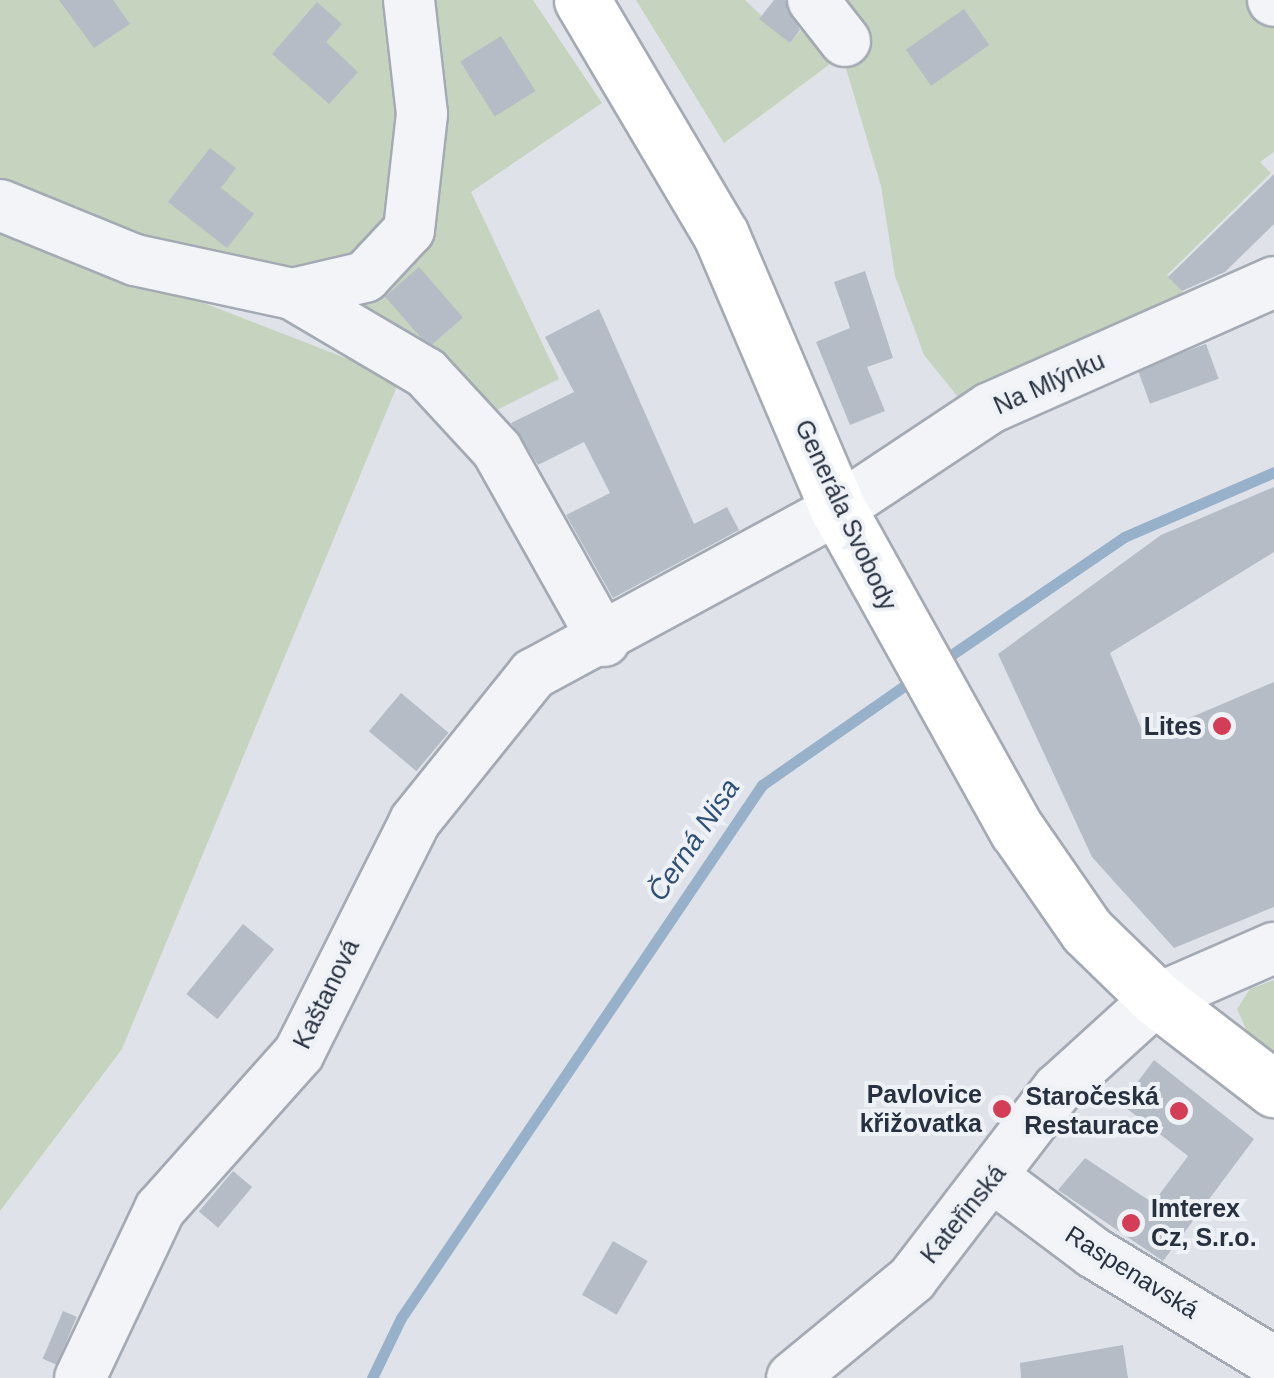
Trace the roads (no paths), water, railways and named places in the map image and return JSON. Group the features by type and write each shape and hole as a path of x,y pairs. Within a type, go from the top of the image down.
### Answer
{"main road":[{"name":"Generála Svobody","path":"582,0 722,236 838,509 952,720 1087,931 1157,999 1274,1089"}],"street":[{"path":"292,294 365,277 409,230 422,114 408,0"},
{"path":"813,0 846,41"},
{"path":"0,205 135,260 292,294 426,373 497,450 604,641"},
{"name":"Na Mlýnku","path":"838,509 990,408 1266,278"},
{"name":"Kaštanová","path":"80,1378 160,1208 299,1053 415,821 533,674 604,641 838,509"},
{"name":"Kateřinská","path":"792,1378 912,1279 994,1178 1058,1089 1157,999 1274,948"},
{"name":"Raspenavská","path":"994,1178 1094,1253 1274,1362"}],"waterway":[{"name":"Černá Nisa","path":"938,664 1124,537 1274,472"},
{"name":"Černá Nisa","path":"372,1378 401,1318 762,785 914,679"}],"place":[{"name":"Lites","path":"1222,726"},
{"name":"Pavlovice křižovatka","path":"1002,1109"},
{"name":"Staročeská Restaurace","path":"1179,1111"},
{"name":"Imterex Cz, S.r.o.","path":"1131,1223"}]}
